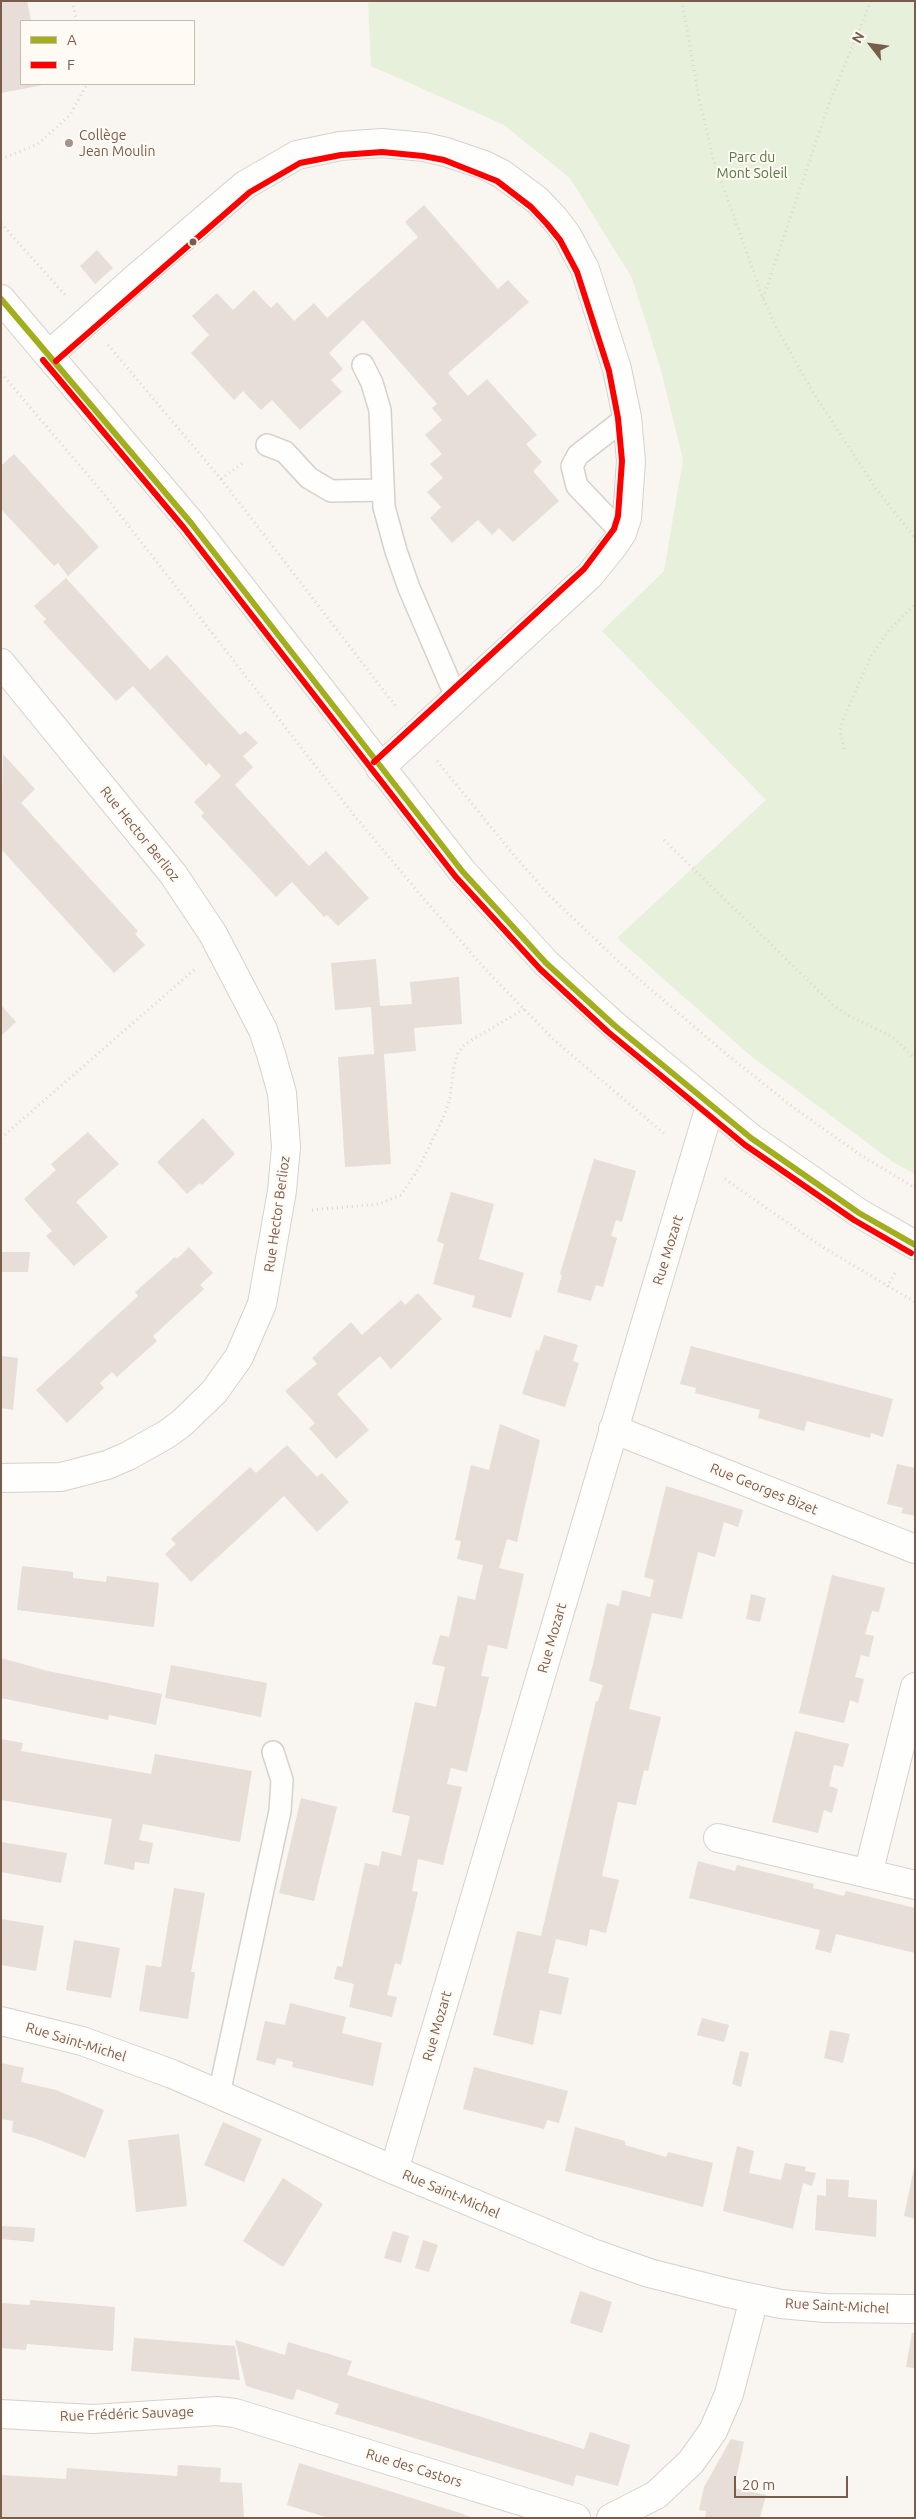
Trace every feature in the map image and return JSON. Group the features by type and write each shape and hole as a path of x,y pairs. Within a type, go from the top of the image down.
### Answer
{"street":[{"path":"50,354 137,277 261,174 297,155 340,146 382,143 400,144 446,152 484,165 521,187 554,218 571,243 594,292 617,369 627,417 631,485 627,518 622,533 590,575 380,768"},
{"path":"1,299 50,354 191,523 462,871 546,962 614,1025 710,1106 811,1181 915,1245"},
{"name":"Rue Hector Berlioz","path":"1,663 173,874 209,928 263,1030 282,1093 286,1147 279,1212 268,1284 256,1322 239,1357 200,1407 182,1423 153,1443 107,1465 61,1478 1,1478"},
{"name":"Rue Mozart","path":"394,2170 710,1106"},
{"name":"Rue Georges Bizet","path":"613,1429 915,1549"},
{"path":"868,1874 915,1687"},
{"path":"718,1838 915,1885"},
{"name":"Rue Saint-Michel","path":"1,2021 82,2041 219,2094 394,2170 621,2264 754,2299 825,2308 915,2309"},
{"path":"611,2518 627,2512 656,2495 691,2462 713,2431 729,2394 754,2299"},
{"name":"Rue Frédéric Sauvage","path":"1,2414 92,2419 217,2411 252,2417"},
{"name":"Rue des Castors","path":"252,2417 576,2518"}],"lane":[{"path":"363,365 372,383 380,410 384,507 401,569 456,697"},
{"path":"622,533 577,486 572,466 578,455 627,417"},
{"path":"267,446 285,452 309,478 331,492 383,490"},
{"path":"219,2094 280,1811 282,1780 273,1752"}],"path":[{"path":"72,1 77,20"},
{"path":"682,1 699,98 713,158 763,298 776,327 814,394 877,490 915,538"},
{"path":"763,298 830,101 871,1"},
{"path":"1,160 38,144 70,115 86,85"},
{"path":"1,373 55,435 144,544 379,846 429,906 524,1009 572,1056 668,1136"},
{"path":"221,479 240,464"},
{"path":"844,749 840,731 843,720 871,656 889,630 915,604"},
{"path":"664,840 832,1004 892,1037 915,1059"},
{"path":"1,1138 94,1054 195,968"},
{"path":"279,1212 360,1207 379,1204 401,1195 419,1168 443,1118 450,1099 454,1066 458,1054 465,1044 524,1009"},
{"path":"722,1177 821,1246 915,1302"}],"green space":[{"name":"Parc du Mont Soleil","path":"368,1 915,1 915,1174 893,1162 751,1056 617,938 766,800 602,631 664,571 683,460 661,370 632,278 570,178 504,125 371,66"}],"building":[{"path":"1,1 27,1 31,20 20,20 20,85 43,85 1,93"},
{"path":"424,205 498,289 508,280 529,302 448,373 468,396 487,379 537,435 526,444 542,462 533,471 559,501 513,542 499,528 492,535 478,520 452,543 430,518 441,507 427,492 443,478 430,464 442,454 425,435 442,420 432,408 437,404 363,320 329,353 343,369 331,380 342,392 300,430 272,400 261,410 243,391 234,400 191,353 209,335 192,316 217,293 233,310 254,290 271,308 277,302 294,321 314,303 327,318 418,237 405,222"},
{"path":"97,250 113,268 95,284 80,266"},
{"path":"14,454 99,547 68,576 58,563 54,566 1,509 1,466"},
{"path":"66,578 150,670 167,655 240,735 246,731 258,743 243,756 253,767 235,785 309,866 326,851 369,898 338,926 327,915 324,917 292,882 276,897 201,816 204,813 194,802 221,776 209,763 206,766 133,686 116,701 43,622 46,619 34,606"},
{"path":"3,754 35,789 21,803 138,931 135,934 145,945 114,973 1,849"},
{"path":"376,959 380,1006 412,1004 410,982 459,977 462,1024 414,1028 416,1051 384,1054 391,1164 345,1167 338,1057 374,1054 371,1007 335,1010 331,963"},
{"path":"1,1005 16,1022 1,1036"},
{"path":"203,1118 235,1154 202,1185 200,1183 187,1194 157,1162"},
{"path":"88,1132 119,1164 76,1202 108,1237 74,1266 46,1236 52,1231 24,1199 56,1170 51,1164"},
{"path":"594,1159 636,1171 622,1222 616,1220 611,1236 617,1238 603,1287 596,1285 591,1301 557,1292 562,1275 560,1274"},
{"path":"451,1192 494,1204 479,1259 524,1273 511,1318 472,1307 475,1296 433,1284 444,1244 437,1241"},
{"path":"189,1247 213,1273 200,1285 204,1289 153,1336 157,1341 117,1377 112,1372 100,1383 104,1388 67,1423 36,1390 138,1296 135,1292 175,1257 177,1259"},
{"path":"1,1252 30,1252 28,1272 1,1272"},
{"path":"418,1293 442,1319 391,1369 380,1356 337,1394 369,1430 336,1459 309,1428 315,1423 285,1391 317,1364 312,1358 351,1322 362,1335 401,1300 405,1305"},
{"path":"544,1335 578,1345 573,1361 579,1363 565,1407 522,1394 536,1350 539,1351"},
{"path":"691,1346 893,1399 883,1437 871,1433 870,1438 807,1421 804,1431 758,1418 760,1410 695,1393 696,1388 680,1384"},
{"path":"1,1356 18,1358 13,1410 1,1408"},
{"path":"500,1424 540,1440 517,1542 507,1539 499,1568 524,1574 507,1649 488,1645 481,1676 489,1677 467,1772 451,1768 447,1784 462,1787 443,1865 418,1859 412,1891 418,1892 401,1965 395,1963 387,1995 397,1997 392,2017 349,2007 354,1984 334,1979 337,1966 342,1967 365,1863 379,1866 382,1851 401,1856 410,1816 392,1812 415,1702 436,1707 445,1667 432,1664 440,1635 449,1637 458,1596 475,1600 483,1565 457,1559 461,1541 455,1540 471,1465 489,1470"},
{"path":"287,1445 317,1477 322,1473 349,1502 317,1532 284,1496 191,1582 165,1554 176,1544 171,1539 250,1467 256,1473"},
{"path":"897,1464 915,1468 915,1516 901,1513 903,1508 887,1504"},
{"path":"666,1486 743,1510 738,1527 724,1522 715,1557 698,1552 682,1619 652,1613 629,1709 661,1717 648,1771 644,1770 636,1805 618,1802 602,1876 619,1880 606,1933 590,1929 587,1946 556,1939 548,1973 569,1978 561,2015 540,2010 533,2045 493,2035 517,1931 541,1936 596,1701 598,1701 603,1685 589,1681 607,1603 619,1606 622,1590 650,1597 654,1580 644,1577"},
{"path":"22,1566 73,1572 73,1578 106,1582 107,1576 159,1583 154,1627 17,1610"},
{"path":"832,1575 885,1588 879,1612 872,1611 865,1634 874,1636 869,1657 861,1655 855,1677 864,1679 858,1703 850,1700 844,1723 799,1713"},
{"path":"751,1594 766,1598 760,1622 746,1619"},
{"path":"1,1658 48,1671 162,1694 156,1725 109,1715 108,1720 1,1698"},
{"path":"171,1665 267,1683 261,1717 165,1698"},
{"path":"795,1731 849,1744 843,1767 834,1765 829,1786 838,1789 832,1813 824,1810 818,1833 772,1822"},
{"path":"1,1739 23,1743 21,1751 151,1774 155,1754 252,1771 240,1842 143,1824 139,1840 153,1843 149,1864 135,1862 134,1870 104,1864 112,1819 1,1800"},
{"path":"301,1798 337,1807 314,1901 279,1893"},
{"path":"1,1842 67,1853 61,1883 1,1872"},
{"path":"698,1861 735,1871 737,1865 814,1884 813,1888 844,1896 846,1891 915,1908 915,1953 836,1934 831,1953 815,1949 820,1930 689,1898"},
{"path":"174,1888 205,1893 191,1972 195,1972 188,2019 139,2011 146,1965 161,1967"},
{"path":"1,1919 44,1926 36,1971 1,1965"},
{"path":"74,1940 120,1948 111,1998 66,1990"},
{"path":"290,2003 346,2017 342,2033 382,2043 373,2086 292,2067 293,2062 277,2058 275,2065 256,2060 265,2021 285,2025"},
{"path":"702,2018 729,2025 724,2042 697,2035"},
{"path":"830,2030 850,2034 843,2063 824,2058"},
{"path":"740,2051 749,2053 741,2087 732,2084"},
{"path":"1,2063 24,2068 21,2082 56,2090 104,2110 85,2158 37,2139 12,2132 13,2121 1,2119"},
{"path":"474,2067 568,2091 559,2123 547,2120 544,2129 463,2109"},
{"path":"223,2122 262,2139 244,2182 204,2165"},
{"path":"575,2127 625,2141 625,2145 666,2157 668,2152 713,2163 703,2207 565,2171"},
{"path":"179,2134 187,2206 136,2212 128,2140"},
{"path":"737,2146 754,2151 749,2173 781,2180 785,2163 806,2167 805,2171 816,2173 812,2186 803,2183 793,2229 723,2211"},
{"path":"915,2168 915,2219 904,2216"},
{"path":"283,2178 323,2204 283,2267 243,2241"},
{"path":"826,2179 849,2180 848,2197 877,2200 876,2237 815,2230 817,2195 826,2196"},
{"path":"1,2226 35,2228 34,2242 1,2239"},
{"path":"393,2231 409,2236 401,2263 384,2258"},
{"path":"423,2240 438,2245 429,2272 415,2268"},
{"path":"580,2291 612,2302 602,2333 570,2323"},
{"path":"30,2300 115,2307 113,2351 27,2344 26,2350 1,2348 1,2303 30,2305"},
{"path":"912,2333 915,2333 915,2368 906,2367"},
{"path":"134,2338 235,2346 240,2380 131,2371"},
{"path":"235,2340 285,2355 288,2342 352,2361 347,2375 584,2449 590,2432 630,2445 618,2486 576,2475 573,2486 335,2414 339,2404 297,2389 293,2400 246,2386"},
{"path":"731,2439 744,2442 734,2488 766,2495 760,2518 705,2518 706,2511 699,2510 704,2487"},
{"path":"299,2463 473,2518 329,2518 287,2505"},
{"path":"178,2465 221,2468 220,2482 242,2483 244,2518 1,2518 1,2475 66,2479 67,2468 177,2476"}],"transit line":[{"name":"F","path":"56,361 250,192 300,163 341,155 382,152 444,160 497,181 531,207 560,240 577,272 609,371 618,418 622,461 618,516 614,529 584,569 374,762"},
{"name":"A","path":"1,299 191,523 462,871 546,963 614,1025 751,1138 859,1213 915,1245"},
{"name":"F","path":"43,360 184,528 455,876 540,969 608,1032 745,1145 854,1220 911,1253"}],"place":[{"name":"Collège Jean Moulin","path":"69,143"}]}
